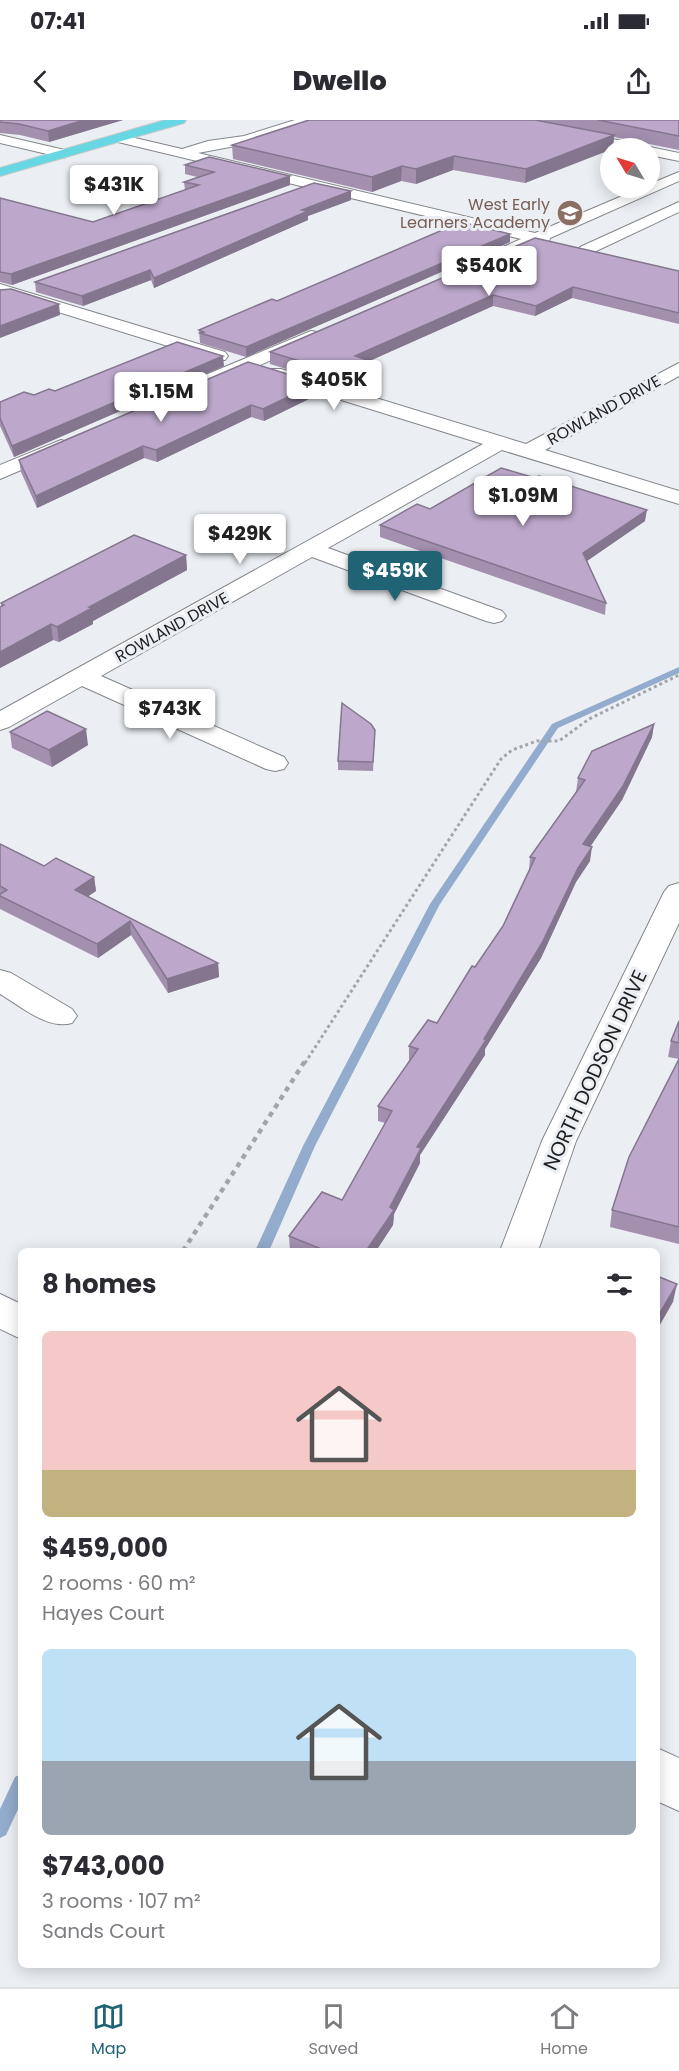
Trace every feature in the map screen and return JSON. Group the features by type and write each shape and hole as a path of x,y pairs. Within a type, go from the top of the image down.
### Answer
{"main road":[{"path":"0,172 179,120"}],"street":[{"path":"118,138 208,145 246,140 308,120"},
{"path":"495,120 600,141"},
{"path":"478,122 600,147"},
{"path":"145,130 312,185 609,255"},
{"path":"179,142 220,130"},
{"path":"0,139 64,154"},
{"path":"660,153 679,157"},
{"path":"660,159 679,163"},
{"path":"483,262 679,176"},
{"path":"289,193 312,185"},
{"path":"576,247 679,206"},
{"path":"4,293 35,285"},
{"path":"4,293 246,364 679,498"},
{"path":"193,388 332,327"},
{"name":"ROWLAND DRIVE","path":"529,452 679,368"},
{"path":"0,473 75,440"},
{"name":"ROWLAND DRIVE","path":"0,722 500,443"},
{"path":"310,549 494,616"},
{"path":"82,677 275,763"},
{"name":"NORTH DODSON DRIVE","path":"520,1248 559,1141 679,892"},
{"path":"0,980 61,1016"},
{"path":"0,1309 18,1322"},
{"path":"660,1774 679,1787"}],"path":[{"path":"185,1248 501,759 512,750 537,741 559,741 589,719 679,675"}],"building":[{"path":"0,120 84,120 48,131 0,122"},
{"path":"309,120 535,120 614,135 600,138 600,140 526,169 454,156 416,169 402,166 372,177 232,145"},
{"path":"598,120 679,120 679,136"},
{"path":"209,157 290,176 11,274 0,272 0,198 93,222 199,185 184,182 214,172 185,165"},
{"path":"314,183 351,191 302,210 308,211 154,278 150,270 82,296 35,282"},
{"path":"461,222 510,234 246,347 200,333 204,332 199,330 272,299 277,301"},
{"path":"535,238 679,271 679,313 573,287 536,306 493,295 355,356 367,360 339,373 270,352"},
{"path":"11,289 59,304 0,326 0,290"},
{"path":"177,342 223,356 12,446 0,418 0,402 24,392 34,395 49,389 55,391"},
{"path":"248,362 317,383 263,409 251,405 156,450 143,446 36,496 19,460"},
{"path":"501,468 535,478 539,476 647,510 583,553 606,603 380,525 417,504 430,509"},
{"path":"134,535 186,555 89,607 92,608 57,627 51,624 0,652 0,607 4,605 1,603"},
{"path":"342,703 371,724 375,730 373,762 338,761"},
{"path":"47,711 86,729 49,750 10,732"},
{"path":"654,724 623,786 583,844 592,847 578,868 542,943 484,1039 486,1040 417,1147 421,1148 390,1207 394,1210 368,1248 319,1248 289,1236 322,1192 342,1200 392,1111 378,1106 418,1049 409,1046 428,1020 437,1023 472,966 475,967 503,926 535,858 530,857 585,780 578,778 592,751"},
{"path":"0,844 44,866 56,858 94,877 75,890 218,963 167,979 130,921 97,944 0,896 7,890 0,886"},
{"path":"679,1021 679,1043 671,1041"},
{"path":"679,1059 679,1227 612,1210 629,1157"},
{"path":"660,1277 677,1284 660,1313"}],"waterway":[{"path":"263,1248 309,1146 435,904 555,726 679,670"},
{"path":"0,1829 18,1790"}],"place":[{"name":"West Early Learners Academy","path":"570,213"}]}
